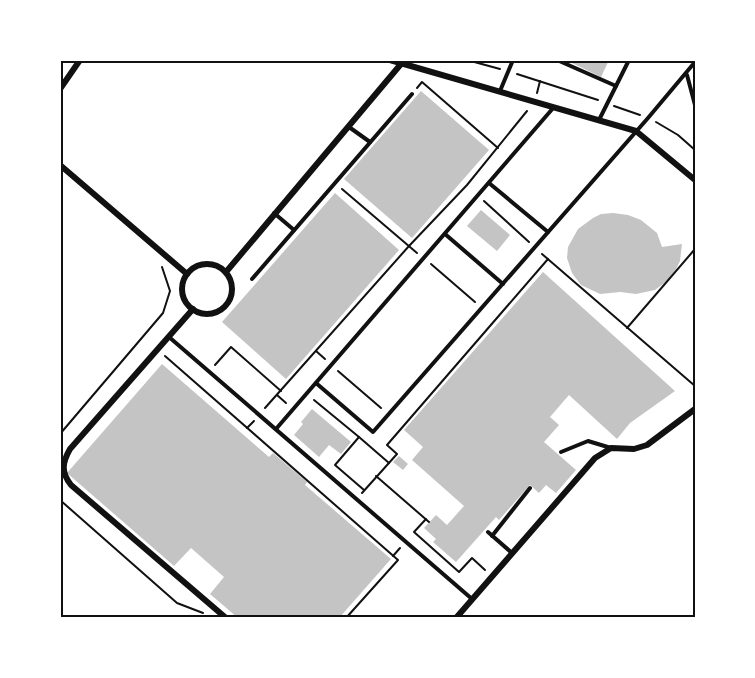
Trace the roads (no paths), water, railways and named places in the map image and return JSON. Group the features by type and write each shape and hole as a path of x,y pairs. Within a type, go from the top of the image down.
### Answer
{"street":[{"path":"60,89 80,60"},
{"path":"390,60 636,131 695,180"},
{"path":"226,272 400,64"},
{"path":"60,165 187,274"},
{"path":"206,264 226,272 232,284 232,290 224,308 205,314 193,309 184,297 182,289 187,274 199,265 206,264"},
{"path":"193,309 70,449 63,468 64,476 71,485 226,618"},
{"path":"456,618 595,458 611,448 634,449 647,445 695,409"}],"lane":[{"path":"500,91 513,60"},
{"path":"557,60 616,86"},
{"path":"599,120 629,60"},
{"path":"316,383 373,432 695,62"},
{"path":"686,74 695,105"},
{"path":"252,279 412,94"},
{"path":"276,429 555,106"},
{"path":"349,126 370,142"},
{"path":"489,183 548,232"},
{"path":"274,213 294,230"},
{"path":"445,234 502,284"},
{"path":"169,337 473,599"},
{"path":"561,452 588,441 611,448"},
{"path":"492,536 530,488"},
{"path":"488,532 512,554"}]}
